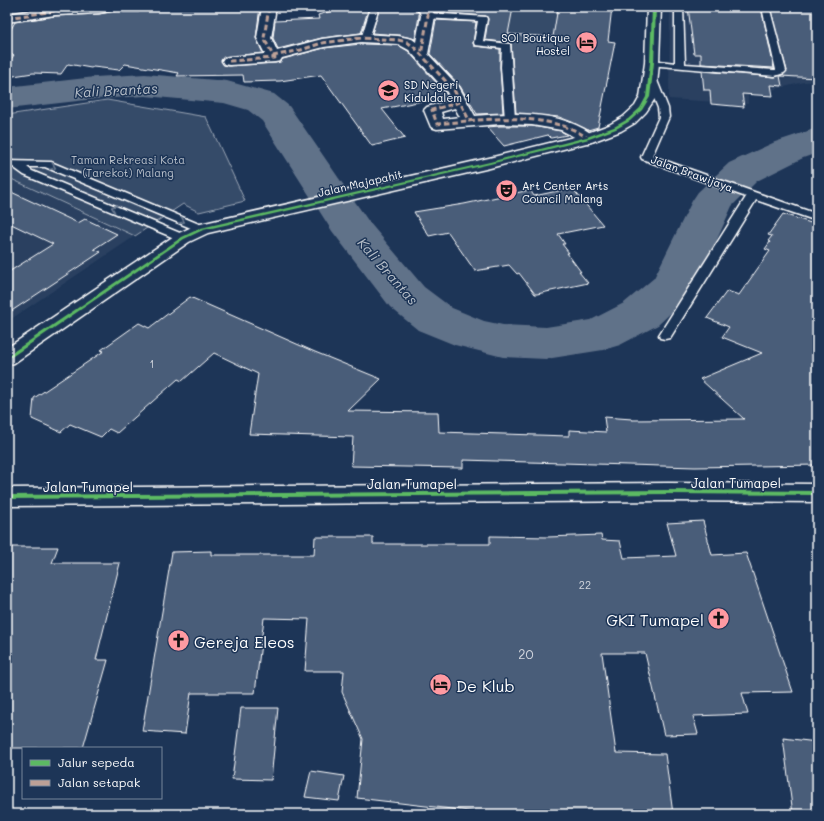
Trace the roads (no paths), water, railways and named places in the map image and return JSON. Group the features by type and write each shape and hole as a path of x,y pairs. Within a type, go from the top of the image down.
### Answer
{"street":[{"path":"7,18 55,11 100,10 110,7"},
{"path":"128,7 134,7"},
{"path":"269,7 264,38 273,56"},
{"name":"Jalan Majapahit","path":"7,358 182,238 202,230 394,186 588,138 615,128 630,120 641,109 648,97 652,71 654,7"},
{"path":"422,54 424,11"},
{"path":"273,56 301,50 322,43 365,39 407,42 422,54 454,90 470,122"},
{"path":"230,61 275,58 273,56"},
{"path":"460,102 432,110 437,124 510,119 552,122 565,126 588,138"},
{"name":"Jalan Tumapel","path":"7,497 668,492 817,493"}],"lane":[{"path":"365,39 375,7"},
{"path":"679,7 680,66"},
{"path":"424,11 484,19 478,44 507,46 506,67 510,119"},
{"path":"652,71 680,66 775,73 781,71 767,12"},
{"name":"Jalan Brawijaya","path":"652,71 663,108 664,117 646,157 817,218"},
{"path":"11,164 47,164 202,230"},
{"path":"11,164 28,173 150,223 182,238"},
{"path":"665,335 748,193"}],"waterway":[{"name":"Kali Brantas","path":"7,98 95,88 145,85 227,92 261,102 276,114 354,231 407,297 435,319 472,334 503,341 546,343 603,334 641,314 673,286 713,201 743,172 789,150 817,140"}],"place":[{"name":"SO! Boutique Hostel","path":"586,43"},
{"name":"SD Negeri Kiduldalem 1","path":"388,90"},
{"name":"Art Center Arts Council Malang","path":"506,191"},
{"name":"GKI Tumapel","path":"719,619"},
{"name":"Gereja Eleos","path":"178,641"},
{"name":"De Klub","path":"441,685"}],"park label":[{"name":"Taman Rekreasi Kota (Tarekot) Malang","path":"128,165"}]}
